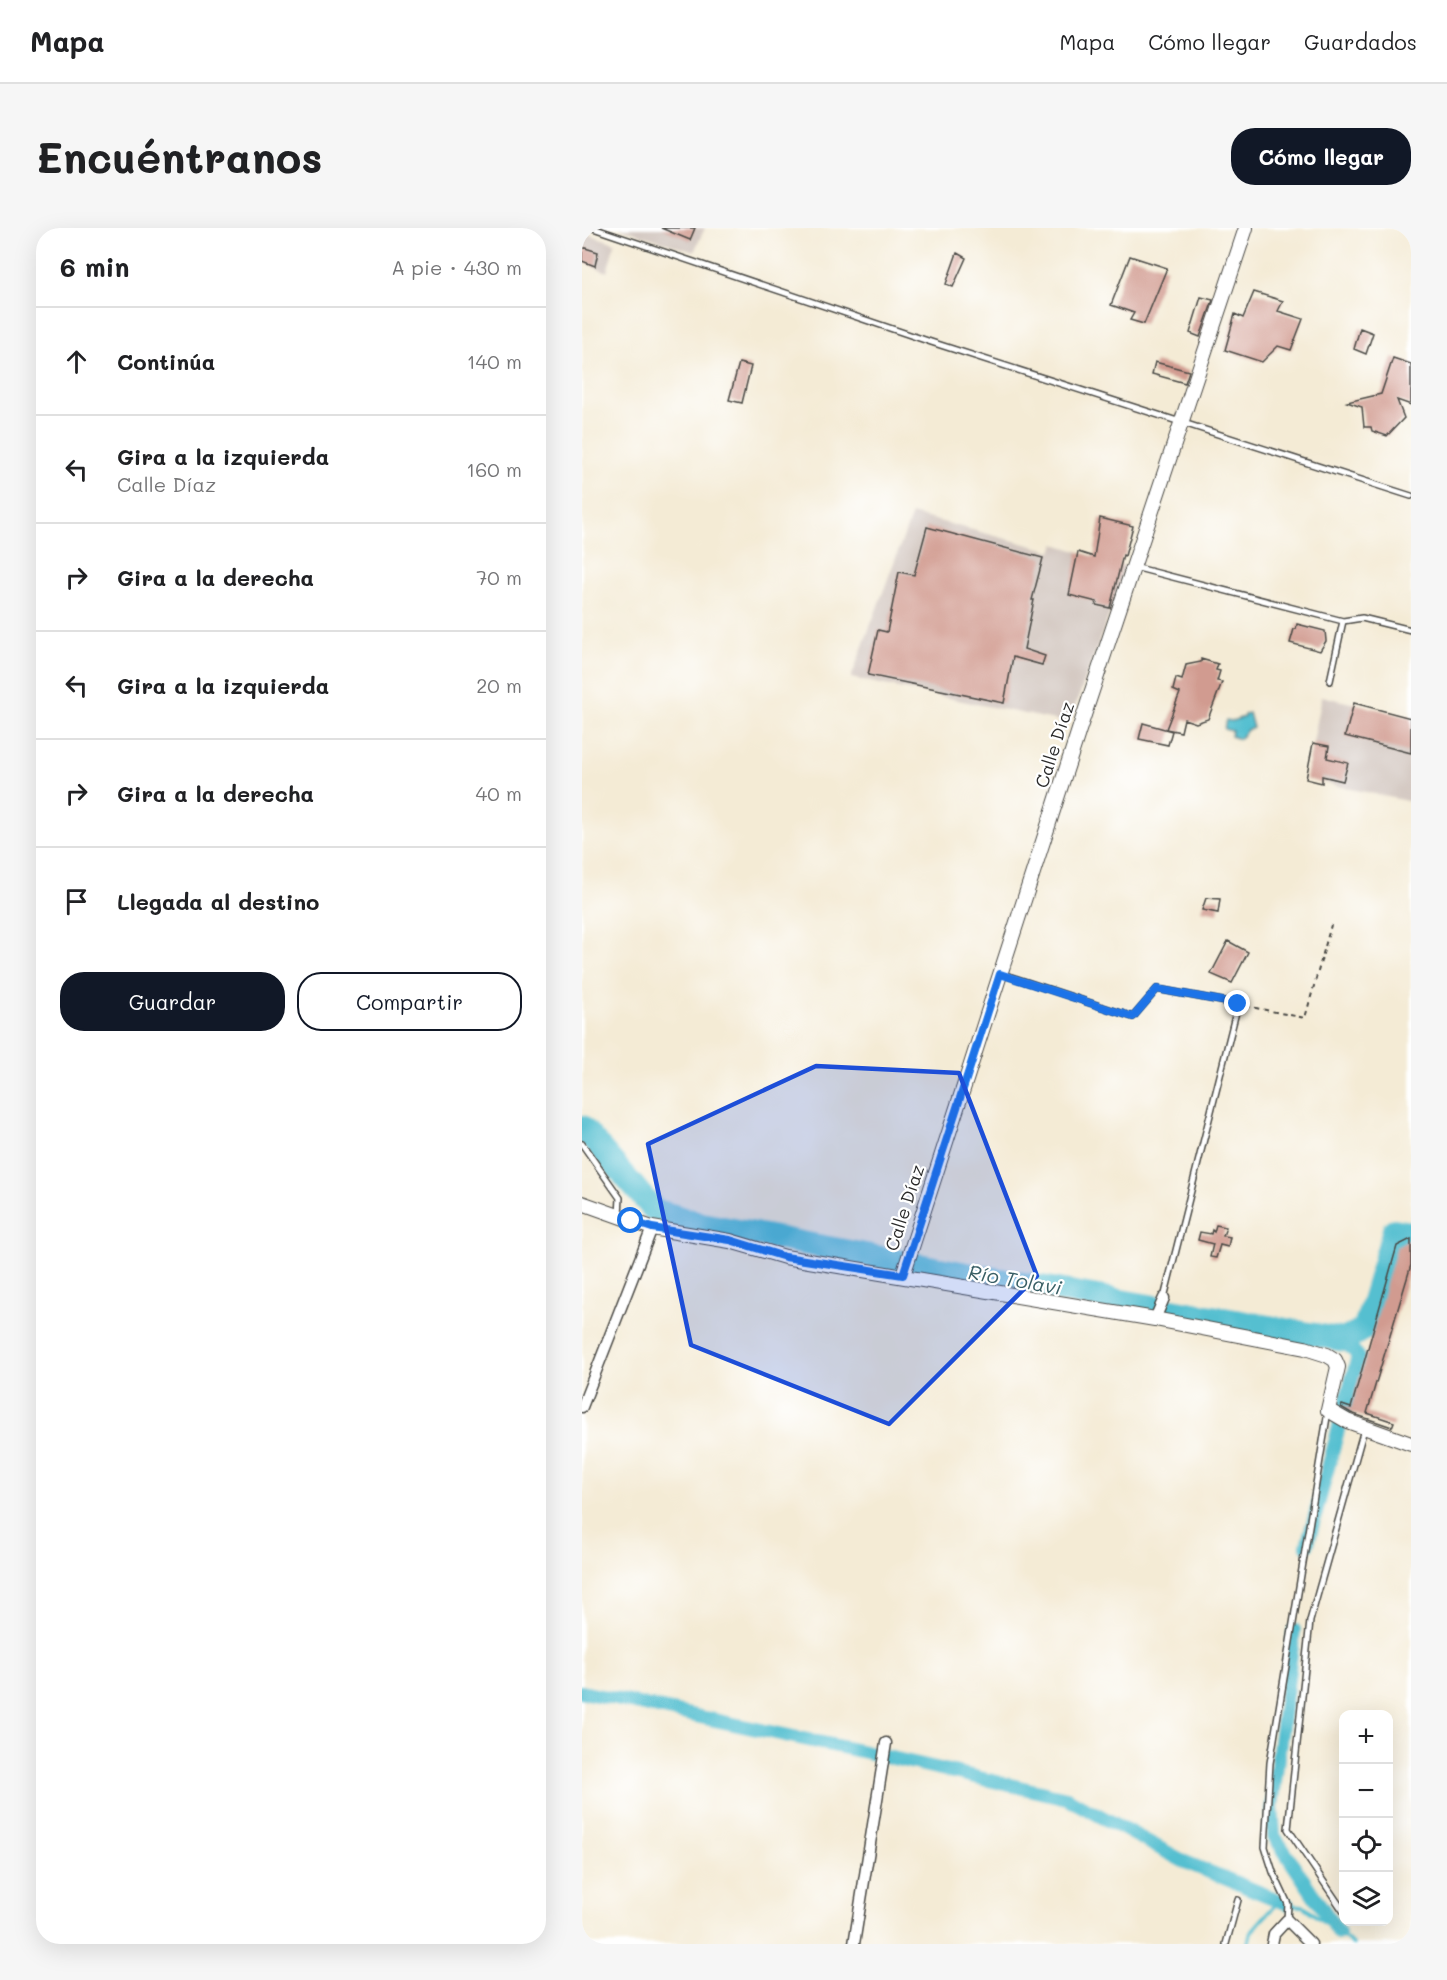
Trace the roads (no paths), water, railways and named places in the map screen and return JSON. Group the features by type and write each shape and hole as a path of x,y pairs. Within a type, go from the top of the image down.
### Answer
{"street":[{"name":"Calle Díaz","path":"906,1264 1180,422 1246,228"},
{"path":"582,1203 652,1228 730,1240 785,1257 906,1264 1305,1348 1335,1360 1338,1367 1336,1415 1411,1444"},
{"path":"582,1407 652,1228"},
{"path":"1156,1315 1164,1298"},
{"path":"854,1944 886,1743"},
{"path":"1272,1944 1274,1934 1287,1920 1311,1944"}],"lane":[{"path":"593,228 931,342 1411,496"},
{"path":"1133,567 1343,621 1362,618 1411,630"},
{"path":"1330,681 1343,621"},
{"path":"1000,974 1133,1017 1157,989 1238,1004 1164,1298"},
{"path":"582,1144 620,1198 619,1216"},
{"path":"1287,1920 1288,1904 1273,1872 1265,1847 1270,1763 1336,1415"},
{"path":"1339,1905 1288,1829 1310,1621 1364,1427"},
{"path":"1226,1944 1238,1900"}],"water":[{"path":"1249,713 1253,728 1248,729 1239,739 1231,736 1232,731 1224,729 1226,720 1232,721"}],"waterway":[{"name":"Río Tolavi","path":"582,1127 654,1210 702,1224 972,1275 1344,1340 1365,1328 1394,1230 1411,1233"},
{"path":"1307,1546 1358,1356 1344,1340"},
{"path":"1294,1630 1272,1806 1274,1836 1339,1933"},
{"path":"582,1692 879,1755 1067,1798 1185,1862 1288,1904"},
{"path":"1248,1944 1251,1932 1276,1904 1303,1906 1353,1944"}]}
